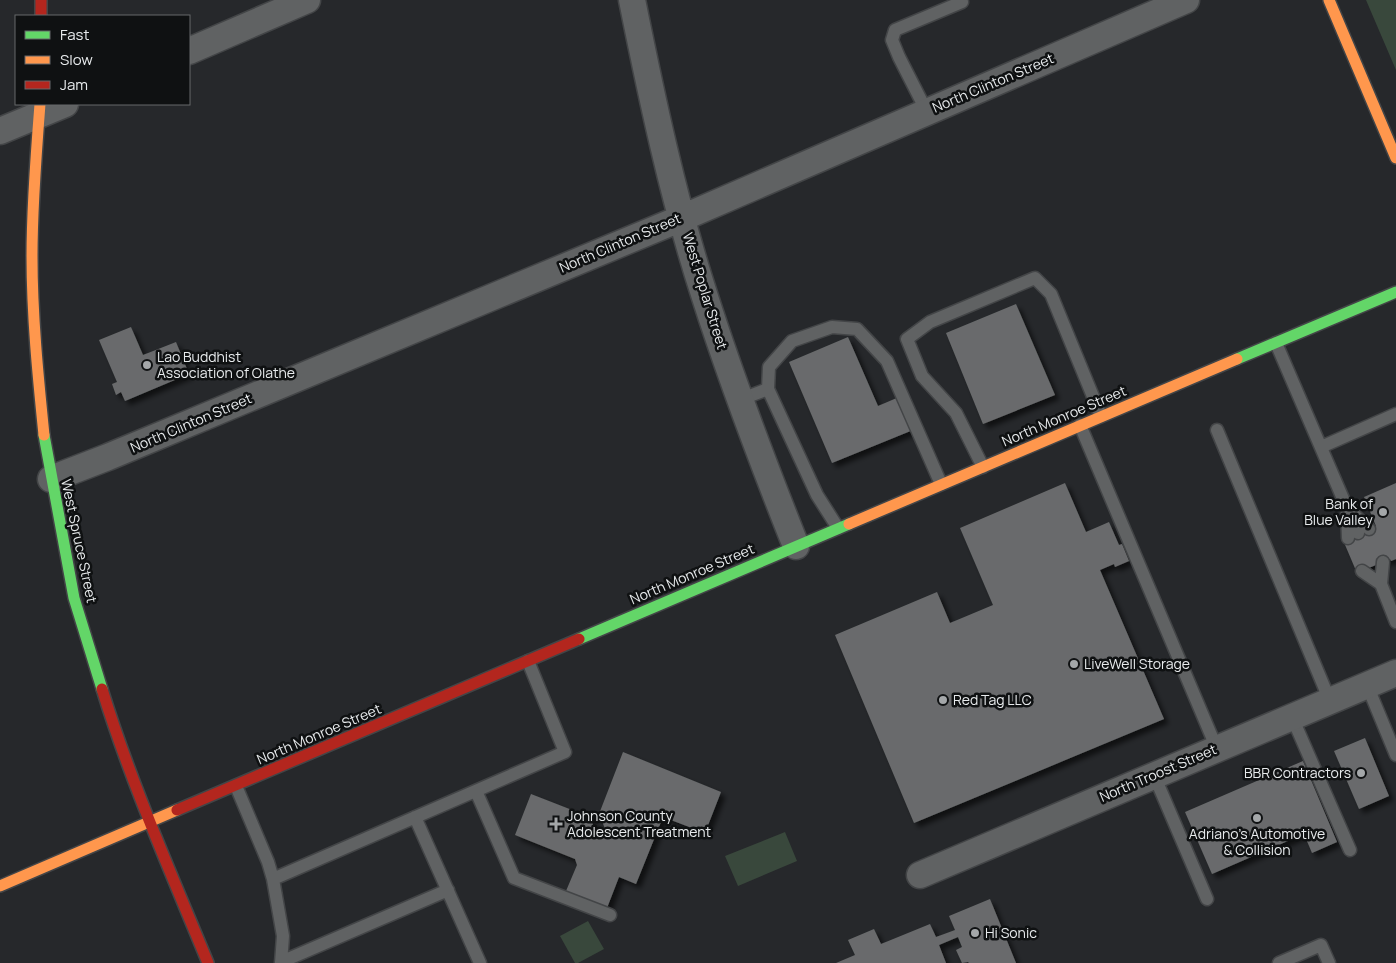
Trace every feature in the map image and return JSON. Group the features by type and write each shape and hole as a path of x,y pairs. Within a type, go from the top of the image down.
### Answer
{"street":[{"path":"41,0 41,15"},
{"path":"190,51 307,0"},
{"name":"West Poplar Street","path":"632,0 652,96 682,218 704,293 740,400 796,546"},
{"name":"North Clinton Street","path":"51,479 126,450 682,218 1186,0"},
{"path":"1329,0 1396,158"},
{"path":"0,131 39,109 60,105"},
{"name":"West Spruce Street","path":"39,109 33,195 32,258 36,367 51,479 74,598 112,722 150,822 208,963"},
{"name":"North Monroe Street","path":"0,886 1396,292"},
{"name":"North Troost Street","path":"920,875 1396,673"}],"lane":[{"path":"927,112 892,40 895,30 962,2"},
{"path":"983,467 956,413 922,376 907,339 930,322 1035,278 1051,294 1102,416"},
{"path":"838,528 817,495 768,389 769,367 792,341 832,327 857,329 887,362 941,484"},
{"path":"1276,343 1358,533 1347,508"},
{"path":"740,400 768,389"},
{"path":"1321,447 1396,414"},
{"path":"1080,425 1217,749"},
{"path":"1217,430 1330,701"},
{"path":"1381,584 1373,566 1395,615"},
{"path":"273,879 565,752 528,661"},
{"path":"1367,686 1396,755"},
{"path":"1292,717 1350,850"},
{"path":"1154,775 1207,899"},
{"path":"236,786 268,862 273,879 282,936 281,962 448,890"},
{"path":"476,790 514,878 610,915"},
{"path":"415,817 480,963"},
{"path":"1279,963 1321,945 1329,963"}],"green space":[{"path":"1366,0 1396,0 1396,70"},
{"path":"785,832 797,861 738,886 725,856"},
{"path":"588,921 604,949 575,963 560,936"}],"building":[{"path":"1016,304 1055,395 983,424 946,333"},
{"name":"Lao Buddhist Association of Olathe","path":"131,327 143,355 176,342 189,374 125,401 121,392 116,395 112,384 117,382 99,340"},
{"path":"848,337 878,406 899,397 913,430 832,463 789,362"},
{"path":"1065,483 1086,532 1109,522 1119,545 1122,544 1129,561 1115,567 1114,564 1100,570 1164,719 914,823 835,635 937,592 950,623 993,605 960,528"},
{"path":"1396,483 1396,559 1391,561 1390,559 1357,573 1343,540 1376,526 1364,497"},
{"name":"BBR Contractors","path":"1365,738 1389,796 1359,809 1334,751"},
{"name":"Johnson County Adolescent Treatment","path":"623,752 721,792 705,833 663,817 636,884 619,877 607,908 566,891 577,865 575,859 515,835 531,794 590,817 597,835 606,831 599,814"},
{"name":"Adriano's Automotive & Collision","path":"1303,761 1337,842 1312,853 1304,834 1212,874 1185,812"},
{"path":"990,899 1016,963 962,963 956,950 962,947 958,937 939,945 946,963 836,963 855,955 848,940 874,929 881,944 930,924 936,937 955,930 949,916"}],"traffic: fast":[{"path":"1237,359 1396,292"},
{"path":"44,435 74,598 102,689"},
{"path":"579,639 849,524"}],"traffic: slow":[{"path":"1329,0 1396,158"},
{"path":"40,105 33,199 32,278 44,435"},
{"path":"849,524 1237,359"},
{"path":"0,886 177,810"}],"traffic: jam":[{"path":"41,0 41,15"},
{"path":"177,810 579,639"},
{"path":"102,689 139,793 208,963"}],"place":[{"name":"Lao Buddhist Association of Olathe","path":"147,365"},
{"name":"Bank of Blue Valley","path":"1383,512"},
{"name":"LiveWell Storage","path":"1074,664"},
{"name":"Red Tag LLC","path":"943,700"},
{"name":"BBR Contractors","path":"1361,773"},
{"name":"Adriano's Automotive & Collision","path":"1257,818"},
{"name":"Johnson County Adolescent Treatment","path":"556,824"},
{"name":"Hi Sonic","path":"975,933"}]}
